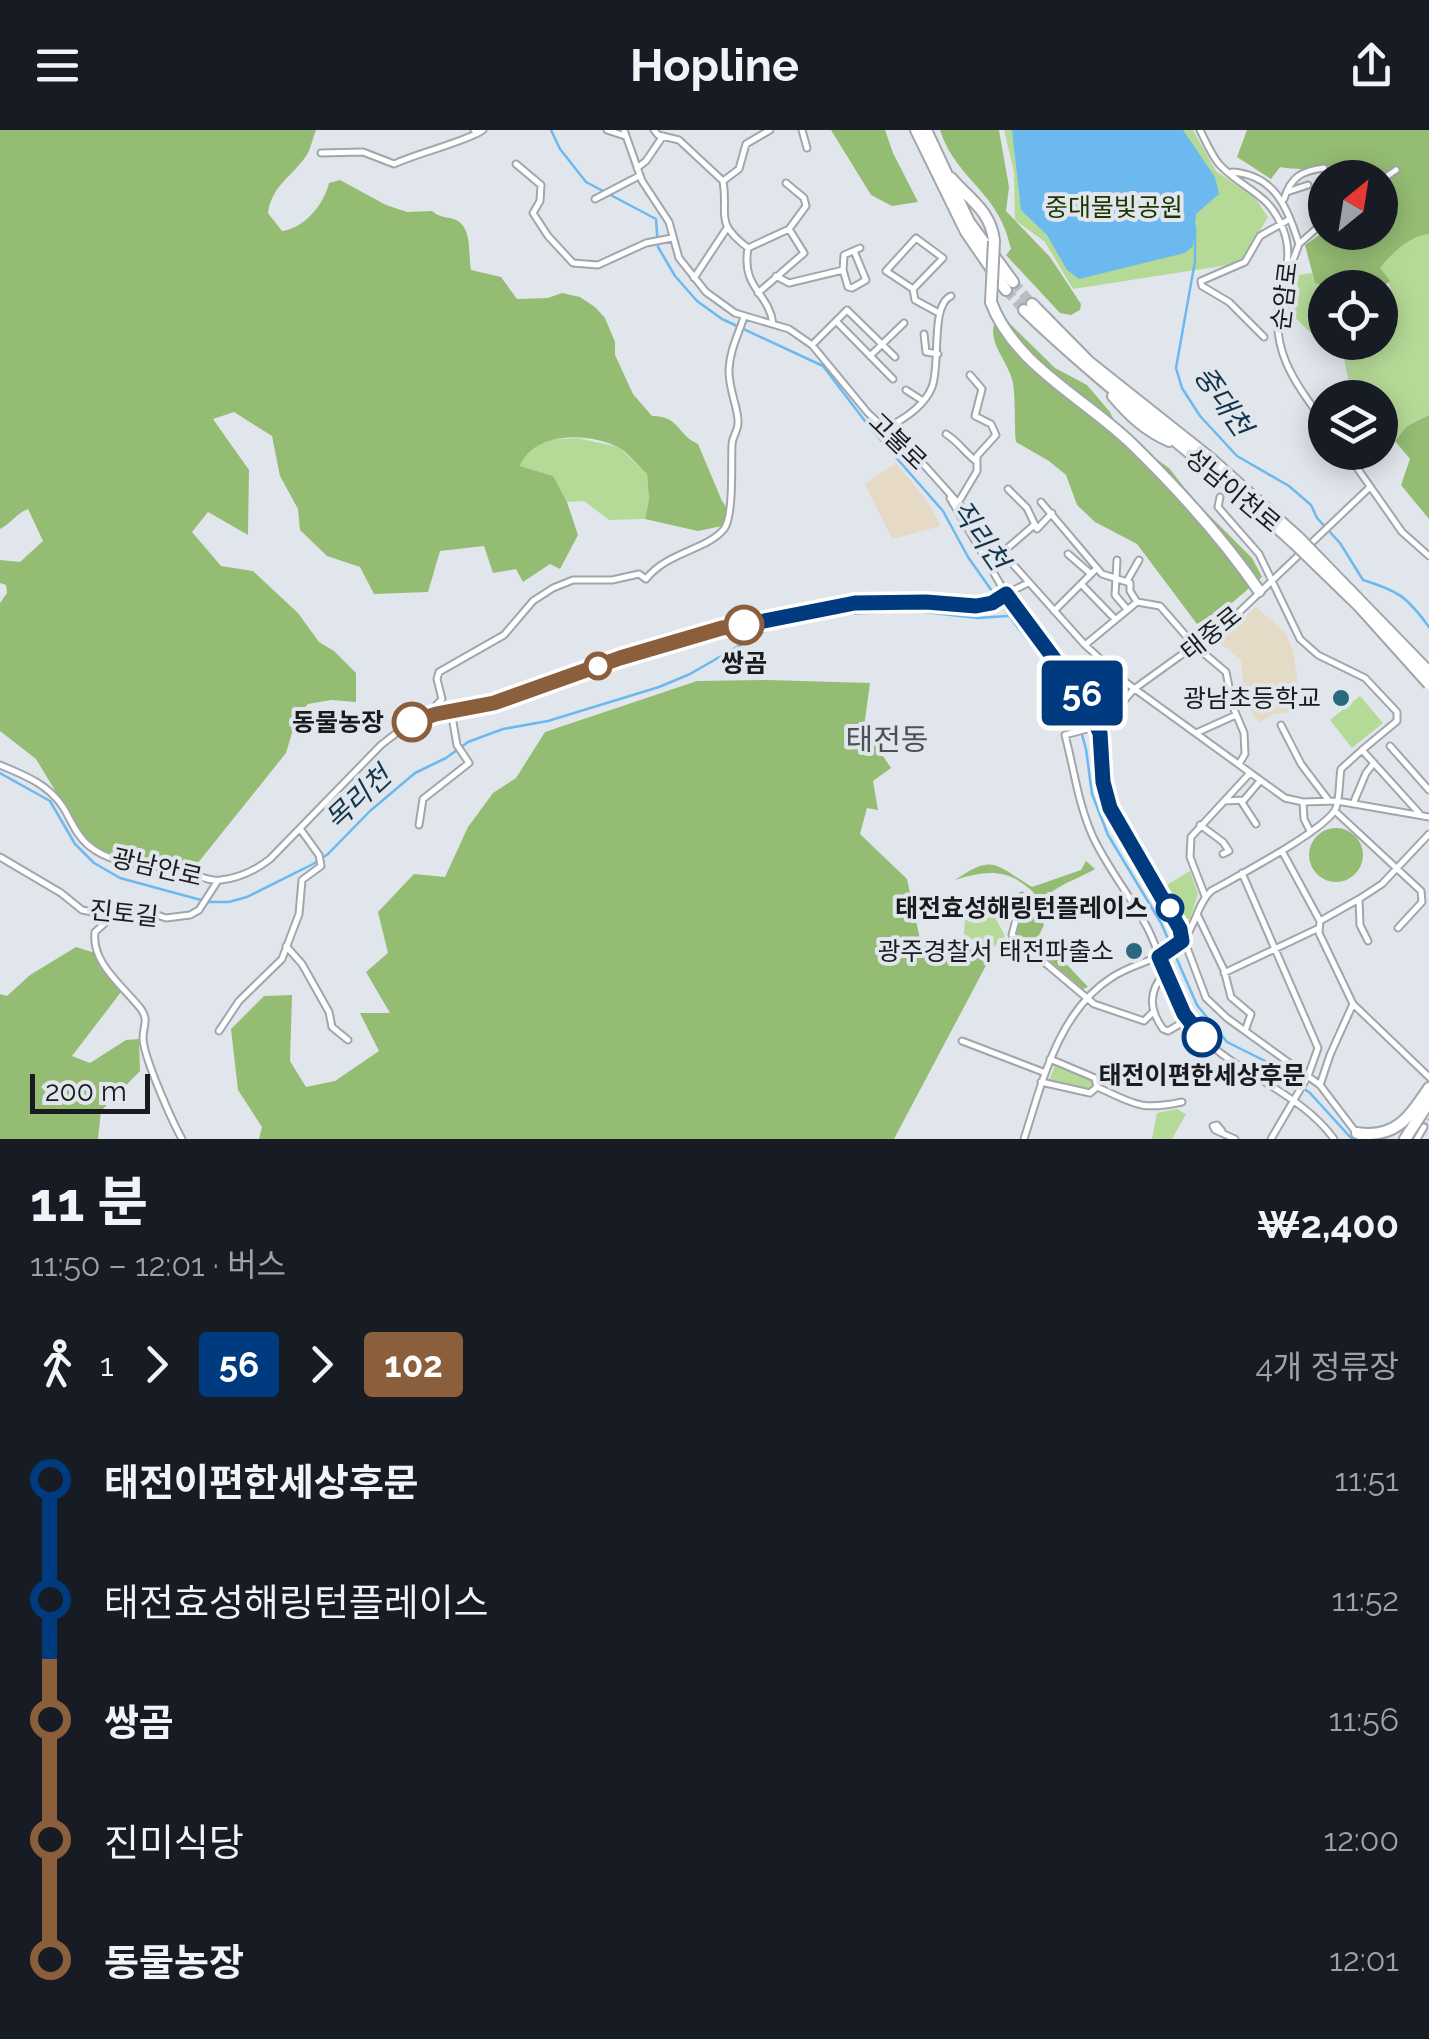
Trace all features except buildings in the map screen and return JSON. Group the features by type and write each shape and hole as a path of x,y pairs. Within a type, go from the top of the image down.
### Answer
{"highway":[{"path":"916,130 966,232 1009,286 968,222 926,130"},
{"path":"941,166 984,211 992,226 991,302 1016,344 1132,444 1221,540 1258,591"},
{"name":"성남이천로","path":"1429,672 1374,612 1210,458 1089,362 1028,307 1084,368 1297,540 1429,684"},
{"path":"1359,1136 1379,1138 1397,1129 1429,1090"},
{"path":"1402,1139 1429,1090"},
{"path":"1402,1139 1429,1102"}],"street":[{"path":"607,130 625,133"},
{"path":"654,130 679,140 723,181 722,206 727,228 748,248"},
{"path":"802,130 807,148"},
{"name":"순암로","path":"1200,130 1211,153 1227,171 1257,191 1281,224 1290,247 1278,322 1279,346 1288,370 1308,399"},
{"path":"321,152 363,152 394,164 444,148 478,131"},
{"path":"723,181 739,169 746,144 765,131"},
{"name":"고불로","path":"625,133 638,172 665,214 680,258 720,304 743,320 789,328 812,344 884,429 918,458 1085,645 1134,689 1260,781 1285,798 1304,802"},
{"path":"595,199 638,172 662,136"},
{"path":"516,164 541,185 540,201 533,213 573,263 598,265 646,243 672,238"},
{"path":"1299,244 1283,193 1292,180 1308,170"},
{"path":"1227,171 1264,181 1283,193"},
{"path":"748,248 788,229 806,202 786,183"},
{"path":"1283,193 1308,185"},
{"path":"1264,337 1229,302 1202,286 1201,281 1245,262 1260,236 1290,219"},
{"path":"694,278 727,228"},
{"path":"758,293 804,253 788,229"},
{"path":"1286,275 1299,244 1308,236"},
{"path":"913,289 943,258 916,238 886,271 913,289 915,300 938,313"},
{"path":"748,248 746,273 772,315 773,324"},
{"path":"857,250 866,280 850,288 843,270 844,255 857,250"},
{"path":"776,276 789,282 843,270"},
{"path":"884,429 914,411 933,384 938,313 944,299 951,296"},
{"path":"812,344 847,310 895,357"},
{"path":"424,717 442,699 439,672 504,636 533,601 546,592 583,579 612,580 639,574 646,579 672,557 713,539 724,529 730,515 732,443 738,424 729,377 735,337 743,320"},
{"path":"836,322 892,378"},
{"path":"870,356 904,323"},
{"path":"924,334 926,352 938,354"},
{"path":"958,503 977,471 980,452 996,435 992,424 975,416 982,390 970,375"},
{"path":"906,390 923,401"},
{"path":"946,434 976,462"},
{"path":"1358,470 1402,532 1429,556"},
{"name":"태중로","path":"1098,726 1134,689 1234,618 1370,487"},
{"path":"1008,489 1026,508 1033,526 1039,529 1052,514"},
{"path":"946,492 1004,595 1076,685 1098,726 1103,782 1110,808 1175,916 1181,942 1206,998 1320,1085 1359,1136"},
{"path":"1024,1139 1044,1072 1087,998 1114,976 1161,956 1181,942 1205,896 1282,850 1335,811 1341,769 1396,721 1397,712 1366,678 1337,666 1305,644 1286,616 1259,554 1218,507 1220,497"},
{"path":"1041,502 1096,568 1106,576 1128,581"},
{"path":"1002,552 1033,526"},
{"path":"1068,554 1091,574"},
{"path":"1116,560 1115,596 1127,609"},
{"path":"1136,602 1128,581 1139,560"},
{"path":"1054,612 1096,568"},
{"path":"1004,595 1028,583"},
{"path":"1082,585 1115,619"},
{"name":"광남안로","path":"0,764 26,775 50,792 82,839 101,854 218,881 262,865 301,830 381,745 424,717 494,703 620,658 732,626 855,603 976,606 992,603 1004,595"},
{"path":"1085,645 1136,602 1160,606 1194,645 1226,672 1246,746 1239,764"},
{"path":"1089,709 1101,715 1113,712 1102,754"},
{"path":"420,825 423,799 469,763 460,754 451,711"},
{"path":"1196,733 1236,715"},
{"path":"1281,725 1302,764 1329,800"},
{"path":"1098,726 1068,734 1081,804 1094,840 1149,931 1187,1020 1214,1048 1295,1099 1334,1139"},
{"path":"1390,746 1429,790"},
{"path":"1362,750 1425,816"},
{"path":"1353,804 1374,763"},
{"path":"1205,896 1190,852 1191,837 1250,773"},
{"path":"1224,801 1247,798 1260,781"},
{"path":"1310,831 1304,818 1304,802 1329,800 1425,816"},
{"path":"1241,801 1256,824"},
{"path":"1335,811 1420,891 1422,902 1398,928"},
{"path":"1200,825 1226,845 1230,851 1223,854"},
{"path":"219,1031 239,1000 278,964 300,914 302,880 322,864 320,855 301,830"},
{"path":"1224,973 1319,925 1382,884 1429,834"},
{"path":"1282,850 1353,1004 1429,1076"},
{"name":"진토길","path":"0,857 62,892 82,910 113,916 148,912 172,918 190,915 201,907 218,881"},
{"path":"1242,873 1318,1048 1308,1077 1271,1139"},
{"path":"1022,896 1012,934 1094,1004 1144,1021 1152,1014"},
{"path":"1358,900 1360,925 1368,941"},
{"path":"1198,914 1232,997 1252,1014 1246,1031"},
{"path":"113,916 96,932 97,953 143,1011 147,1025 145,1044 182,1139"},
{"path":"286,946 302,964 329,1012 332,1027 348,1040"},
{"path":"1165,972 1154,985 1152,1014 1168,1031 1187,1020"},
{"path":"1320,1085 1353,1004"},
{"path":"962,1040 1044,1072"},
{"path":"1050,1059 1095,1078 1096,1087"},
{"path":"1041,1082 1080,1093 1090,1093 1096,1087"},
{"path":"1096,1087 1152,1109 1182,1102"},
{"path":"1417,1139 1424,1127"},
{"path":"1222,1131 1235,1139"}],"shaded area":[{"path":"896,463 928,502 941,526 892,539 865,484"},
{"path":"1256,607 1285,632 1293,650 1298,705 1293,712 1274,714 1260,722 1244,696 1241,660 1218,641"}],"green space":[{"path":"0,130 316,130 308,153 270,203 268,213 282,231 306,220 323,199 329,183 340,180 386,205 407,212 432,211 456,220 465,229 471,270 501,277 517,299 548,298 562,293 580,297 595,307 605,318 615,342 615,355 633,394 652,416 673,422 698,444 726,507 722,526 698,531 645,519 649,499 647,474 629,456 606,442 563,438 537,446 520,466 553,476 567,502 578,535 560,569 550,564 523,582 516,569 493,573 484,546 440,551 428,592 374,594 360,567 327,556 300,530 298,509 280,476 272,436 234,412 213,419 249,470 248,535 208,512 192,532 221,566 253,571 298,613 319,642 356,673 356,702 331,700 308,704 297,716 286,753 193,869 124,861 94,847 83,837 36,759 0,731 0,603 7,593 6,585 0,583 0,560 20,562 43,541 28,509 0,529"},
{"path":"831,130 885,130 918,202 892,206 871,195"},
{"path":"940,130 999,130 1009,187 1006,211 1050,257 1081,304 1080,310 1071,315 1060,313 1006,255 1011,249 997,213 956,162"},
{"name":"중대물빛공원","path":"1004,130 1193,130 1216,171 1255,198 1268,217 1241,263 1073,289 1045,242 1015,220 1014,172"},
{"path":"1247,130 1429,130 1429,234 1398,250 1398,160 1308,160 1308,169 1280,167 1271,179 1237,157"},
{"path":"1429,234 1429,415 1407,426 1398,437 1398,380 1348,380 1344,360 1398,360 1398,270 1380,268 1415,238"},
{"path":"1308,243 1308,250 1397,250 1382,270 1312,270 1305,245"},
{"path":"1308,274 1308,330 1282,305 1291,276"},
{"path":"999,313 1055,368 1087,385 1110,412 1120,433 1169,468 1194,500 1252,558 1262,577 1233,602 1197,624 1137,544 1095,522 1077,505 1066,475 1016,442 1012,379 994,339"},
{"path":"1429,415 1429,519 1401,485 1410,459 1398,445 1398,437 1407,426"},
{"path":"577,438 619,447 647,474 649,499 645,519 609,520 584,501 567,502 552,476 520,466 536,446 550,440"},
{"path":"697,681 870,683 864,727 891,768 873,781 878,810 867,808 860,834 907,879 920,939 937,948 955,948 961,939 990,958 894,1139 259,1139 262,1127 238,1090 231,1029 264,996 292,995 290,1061 306,1087 335,1081 379,1051 360,1013 390,1013 366,972 388,953 378,912 414,874 445,877 468,827 493,793 516,778 545,732"},
{"path":"1360,696 1383,723 1352,748 1330,720"},
{"path":"1336,828 1355,836 1363,855 1355,874 1336,882 1317,874 1309,855 1317,836"},
{"path":"1086,861 1095,869 1047,896 1042,904 1044,925 1039,935 1088,987 1083,989 1016,933 1027,898 1034,893 1025,885 997,873 955,880 978,867 994,865 1032,887 1081,870"},
{"path":"1190,871 1198,894 1190,919 1183,919 1165,886"},
{"path":"972,898 988,904 1005,936 990,951 964,934 966,901"},
{"path":"76,947 95,953 121,992 72,1056 90,1063 126,1040 139,1039 140,1071 101,1111 98,1139 0,1139 0,994 7,996 30,975"},
{"path":"1056,1063 1090,1077 1095,1086 1090,1093 1048,1083"},
{"path":"1177,1109 1186,1114 1172,1139 1152,1139 1157,1113"}],"water":[{"name":"중대물빛공원","path":"1012,130 1183,130 1215,177 1219,194 1196,214 1193,246 1185,253 1079,279 1067,270 1047,235 1021,210"}],"waterway":[{"name":"직리천","path":"551,130 560,149 586,182 656,219 658,247 675,276 697,301 722,319 823,366 871,429 943,511 968,557 1053,670 1074,706 1086,749 1092,794 1108,835 1161,923 1197,1005 1227,1042 1265,1061 1310,1093 1352,1139"},
{"name":"중대천","path":"1195,226 1195,261 1176,368 1182,388 1200,416 1237,456 1289,486 1311,505 1363,580 1401,596 1429,627"},
{"name":"목리천","path":"209,902 247,897 313,864 415,773 468,742 659,687 690,674 770,628 881,612 1008,616"},
{"name":"목리천","path":"0,773 50,801 75,844 94,863 120,878 201,900"}],"tunnel":[{"path":"1013,282 1032,304"},
{"path":"1006,290 1024,310"},
{"path":"1424,1127 1429,1119"}],"bus line":[{"name":"56","path":"744,625 855,603 946,602 976,606 992,603 1006,594 1076,685 1098,726 1103,782 1110,808 1180,929 1182,941 1159,957 1172,992 1202,1037"},
{"name":"102","path":"412,722 494,703 620,658 744,625"}],"place":[{"name":"쌍곰","path":"744,625"},
{"name":"광남초등학교","path":"1341,698"},
{"name":"동물농장","path":"412,722"},
{"name":"태전효성해링턴플레이스","path":"1170,908"},
{"name":"광주경찰서 태전파출소","path":"1134,951"},
{"name":"태전이편한세상후문","path":"1202,1037"}],"district":[{"name":"태전동","path":"887,739"}]}
